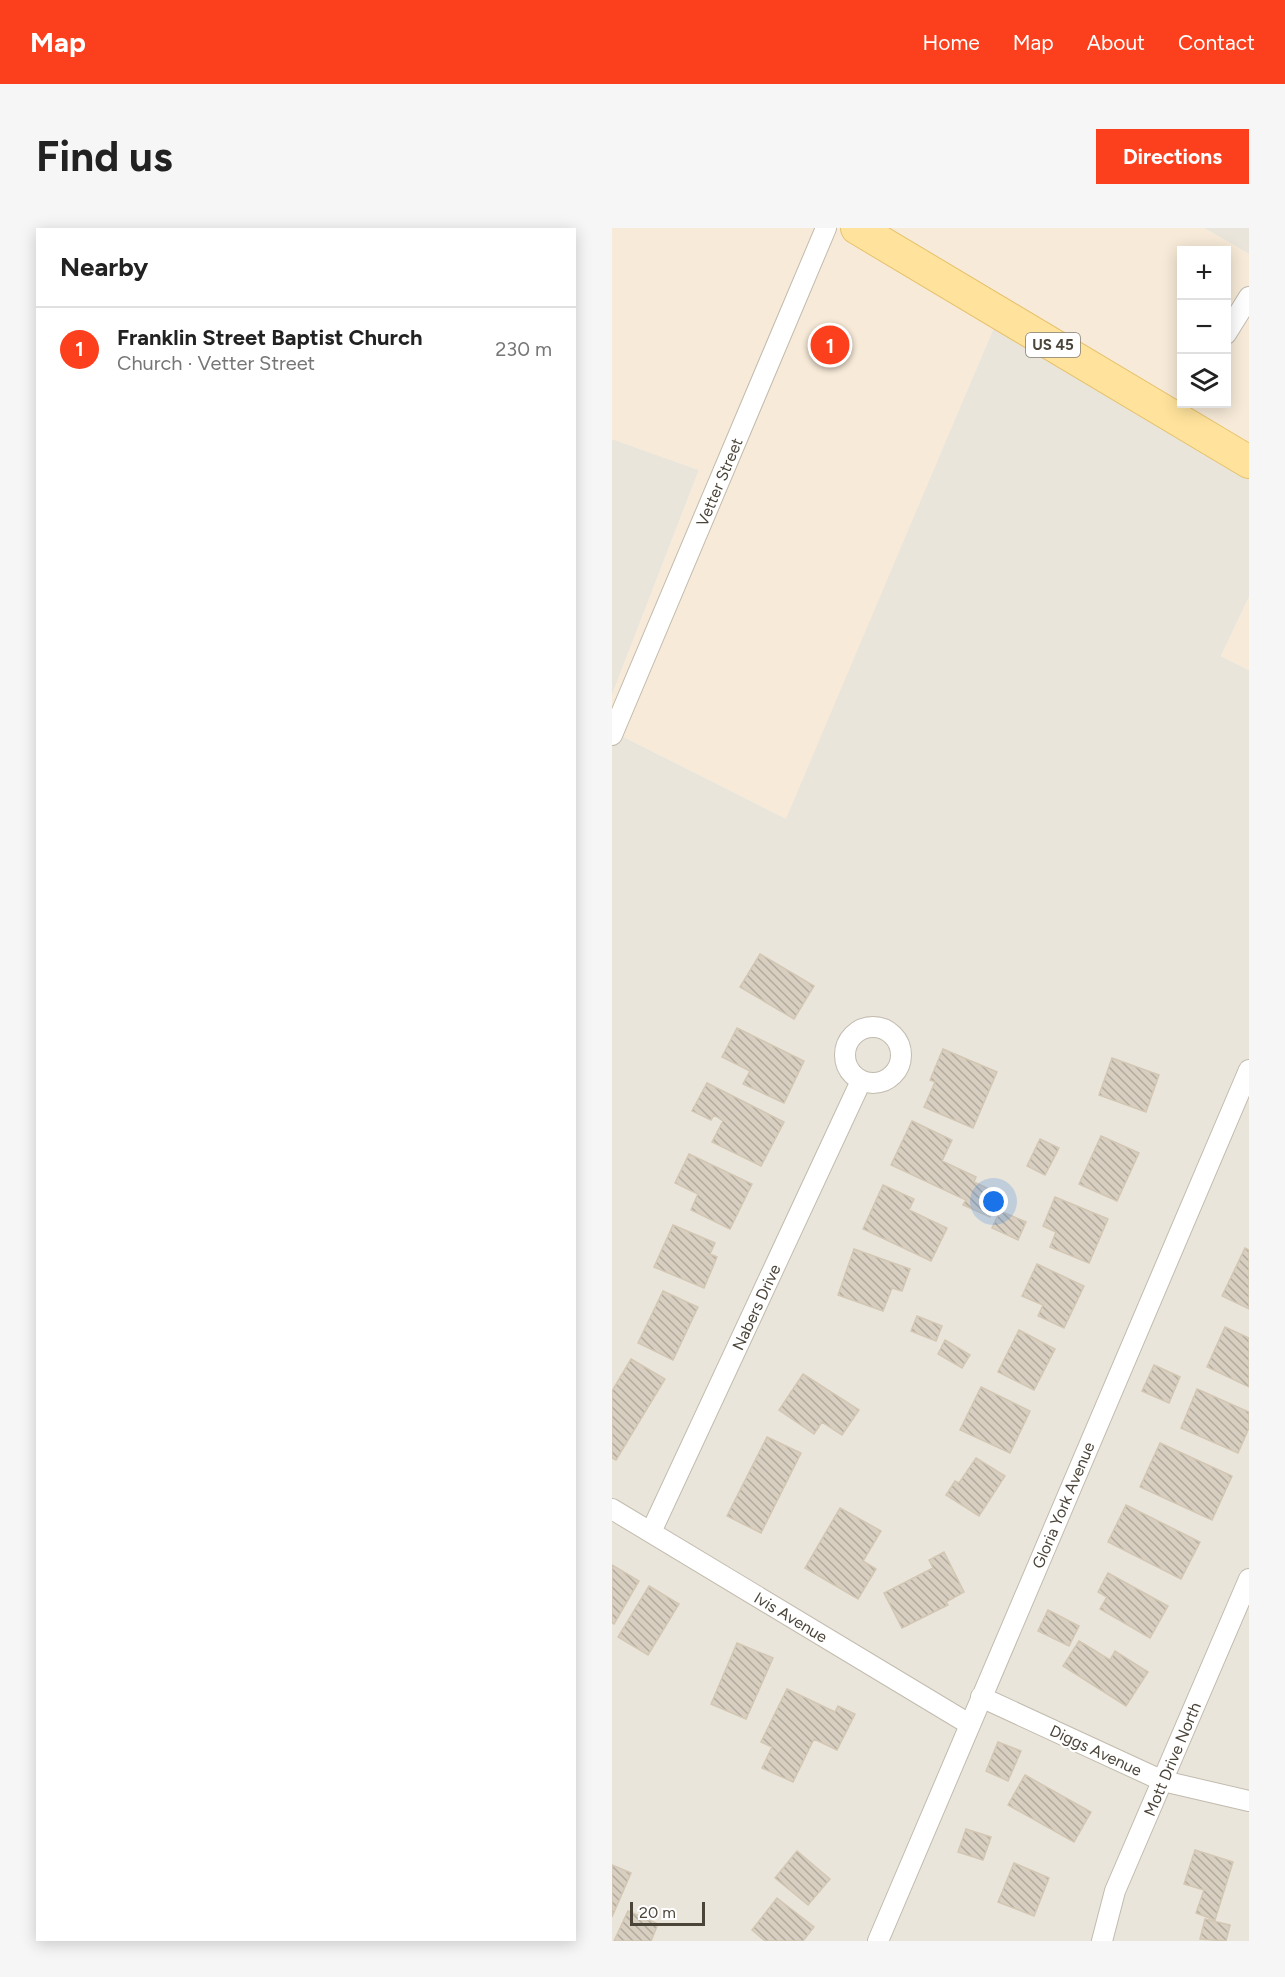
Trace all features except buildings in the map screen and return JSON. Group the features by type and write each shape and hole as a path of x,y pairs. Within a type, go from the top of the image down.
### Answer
{"main road":[{"name":"US 45","path":"857,228 1180,411 1249,462"}],"street":[{"name":"Vetter Street","path":"612,735 826,228"},
{"path":"1231,327 1249,297"},
{"name":"Gloria York Avenue","path":"878,1941 1249,1070"},
{"name":"Nabers Drive","path":"651,1532 861,1081"},
{"name":"Ivis Avenue","path":"612,1509 969,1724"},
{"name":"Mott Drive North","path":"1102,1941 1115,1891 1249,1579"},
{"name":"Diggs Avenue","path":"981,1697 1163,1781 1249,1801"}],"shaded area":[{"path":"612,228 1204,228 1249,254 1249,443 1190,408 1231,408 1231,246 1177,246 1177,400 1006,299 786,819 612,731 612,695 699,470 612,439"},
{"path":"1204,228 1249,228 1249,254"},
{"path":"1006,299 1177,400 1177,408 1190,408 1249,443 1249,597 1221,656 1249,670 1249,1941 612,1941 612,731 785,818"},
{"path":"612,439 699,470 612,695"},
{"path":"1249,597 1249,670 1221,656"}],"place":[{"name":"Franklin Street Baptist Church","path":"830,345"}]}
